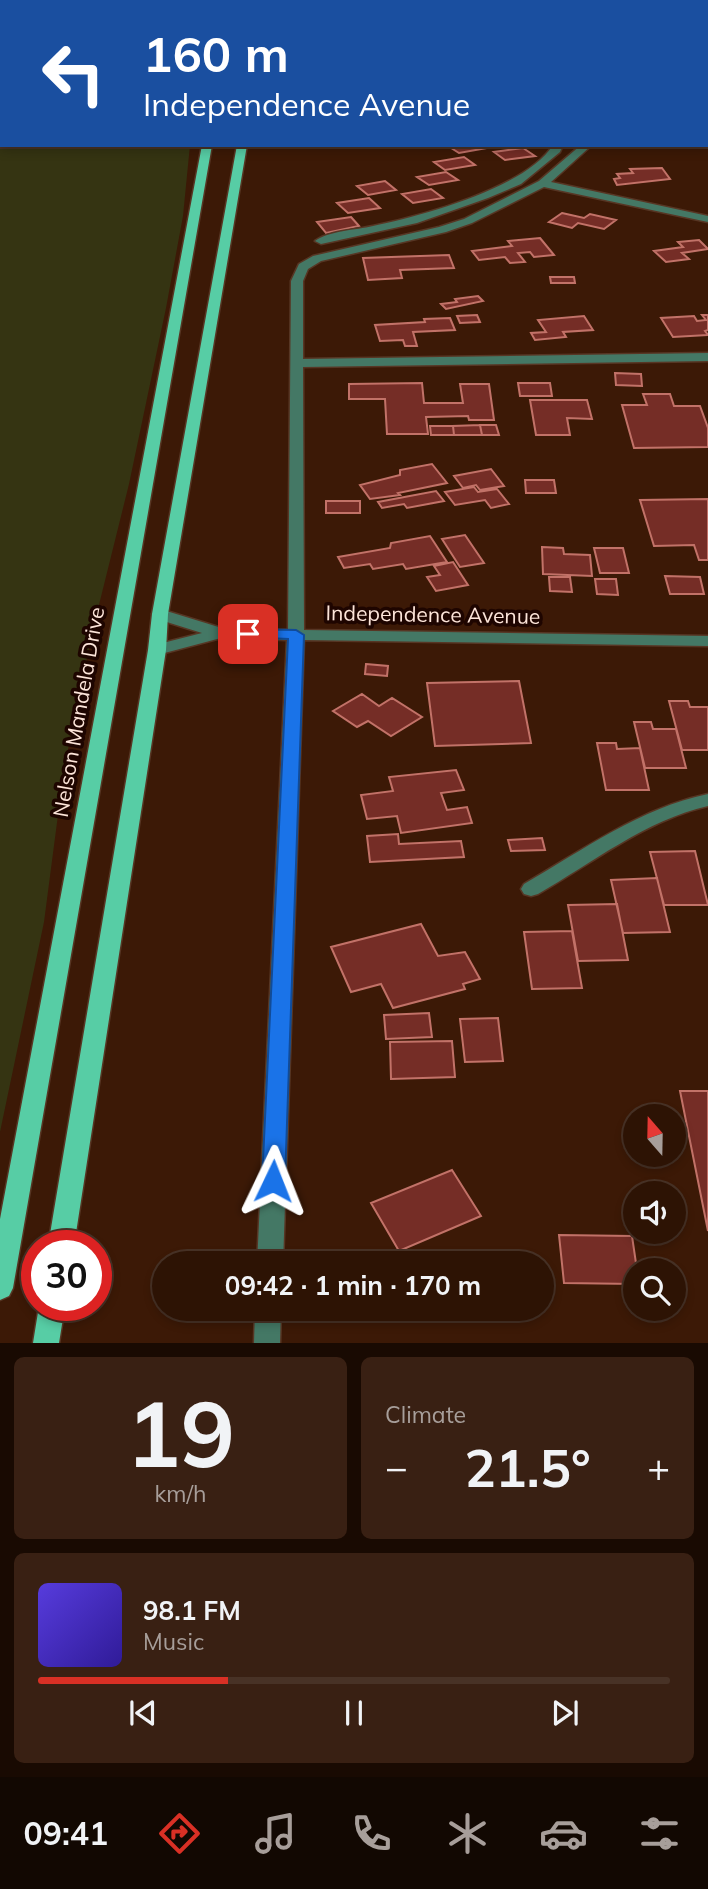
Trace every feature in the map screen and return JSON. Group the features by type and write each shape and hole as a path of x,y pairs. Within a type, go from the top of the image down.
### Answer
{"main road":[{"name":"Nelson Mandela Drive","path":"0,1288 207,147"},
{"path":"64,1230 157,650 160,614 242,147"},
{"path":"46,1343 50,1321"}],"street":[{"path":"321,241 413,221 484,196 517,182 557,147"},
{"path":"271,1251 296,635 297,281 303,267 317,258 442,230 468,221 543,183 585,147"},
{"path":"543,183 708,219"},
{"path":"295,363 708,357"},
{"name":"Independence Avenue","path":"160,614 225,634 708,641"},
{"path":"157,650 210,634 225,634"},
{"path":"531,889 662,814 693,802 708,800"},
{"path":"267,1343 268,1321"}],"shaded area":[{"path":"0,147 190,147 183,216 166,308 64,769 44,922 0,1132"}],"building":[{"path":"450,147 487,148 459,153"},
{"path":"523,148 535,156 505,160 494,152"},
{"path":"464,157 475,165 445,170 434,162"},
{"path":"662,168 670,179 617,185 614,179 620,178 617,174 633,173 630,169"},
{"path":"446,172 458,180 429,185 417,177"},
{"path":"385,181 396,190 368,195 357,186"},
{"path":"431,189 443,198 413,203 402,194"},
{"path":"369,198 380,208 348,213 337,203"},
{"path":"562,213 584,218 590,214 616,220 604,229 578,223 572,228 549,222"},
{"path":"351,217 359,226 326,233 317,222"},
{"path":"540,238 554,255 534,257 530,252 518,253 525,262 510,263 505,257 479,260 472,251 512,246 508,241"},
{"path":"699,240 708,249 682,253 689,259 666,262 654,251 683,247 678,242"},
{"path":"449,255 454,268 400,270 402,278 368,280 363,258"},
{"path":"550,277 574,277 575,283 551,283"},
{"path":"478,296 483,301 446,309 441,304 457,302 455,299"},
{"path":"477,315 480,322 460,323 457,316"},
{"path":"702,315 708,315 708,330 705,331 708,335 673,337 661,318 694,316 697,321 706,320"},
{"path":"584,316 593,330 563,332 566,337 535,340 531,333 546,332 538,320"},
{"path":"450,318 455,330 413,332 417,346 405,346 403,340 380,341 375,325 425,322 424,319"},
{"path":"615,373 641,374 642,386 616,385"},
{"path":"422,383 424,403 463,403 460,384 489,384 494,420 469,420 468,416 426,417 428,434 387,434 385,399 349,399 349,384"},
{"path":"518,383 550,383 552,396 520,396"},
{"path":"643,394 670,394 674,406 700,406 708,428 708,447 634,448 622,405 647,405"},
{"path":"530,400 587,400 592,419 567,418 570,435 536,435"},
{"path":"480,425 482,435 454,435 453,426"},
{"path":"480,425 496,425 499,435 482,435"},
{"path":"430,426 453,426 454,435 431,435"},
{"path":"432,464 447,483 398,493 400,495 370,499 360,485 400,475 400,470"},
{"path":"491,469 504,486 480,490 476,485 463,488 454,476"},
{"path":"525,480 554,480 556,493 526,493"},
{"path":"474,487 478,492 497,489 509,504 491,508 485,500 455,505 445,492"},
{"path":"436,491 444,501 407,508 404,504 382,508 378,502"},
{"path":"708,499 708,560 699,560 694,545 654,546 640,500"},
{"path":"326,501 360,501 360,513 326,513"},
{"path":"465,535 484,563 460,567 442,539"},
{"path":"430,536 447,562 406,569 403,564 373,569 370,564 344,568 338,557 390,548 391,543"},
{"path":"542,547 563,548 564,554 590,555 592,576 543,574"},
{"path":"594,548 623,548 629,573 600,573"},
{"path":"453,562 468,585 436,591 427,577 440,575 434,566"},
{"path":"665,576 700,577 704,594 670,594"},
{"path":"549,577 570,577 572,592 550,591"},
{"path":"595,579 616,579 618,595 597,594"},
{"path":"366,664 388,666 387,676 365,674"},
{"path":"519,681 531,743 435,746 427,683"},
{"path":"362,694 379,706 392,698 422,717 391,736 368,721 357,727 333,711"},
{"path":"669,701 688,701 690,707 708,707 708,750 682,750"},
{"path":"634,722 651,722 653,729 676,729 686,768 645,768"},
{"path":"597,743 616,743 617,749 640,748 649,790 606,790"},
{"path":"456,770 464,790 441,793 447,810 467,807 472,823 401,833 397,816 367,819 361,795 393,791 389,777"},
{"path":"398,834 399,844 461,841 464,857 370,862 367,836"},
{"path":"542,838 545,850 511,851 508,840"},
{"path":"695,851 708,905 664,905 650,852"},
{"path":"657,878 670,932 623,933 611,880"},
{"path":"617,904 628,960 578,961 568,905"},
{"path":"421,924 438,956 465,952 480,979 463,984 465,989 393,1008 381,984 351,992 331,947"},
{"path":"572,931 582,988 532,989 524,932"},
{"path":"429,1013 432,1037 386,1039 384,1015"},
{"path":"498,1018 503,1061 465,1062 460,1019"},
{"path":"452,1041 455,1077 391,1079 390,1042"},
{"path":"680,1091 708,1091 708,1231 686,1121 686,1104 683,1104"},
{"path":"452,1170 481,1216 399,1251 371,1203"},
{"path":"559,1235 623,1236 623,1244 633,1244 635,1258 623,1258 623,1284 564,1283"}],"route":[{"path":"248,634 296,635 273,1181"}]}
